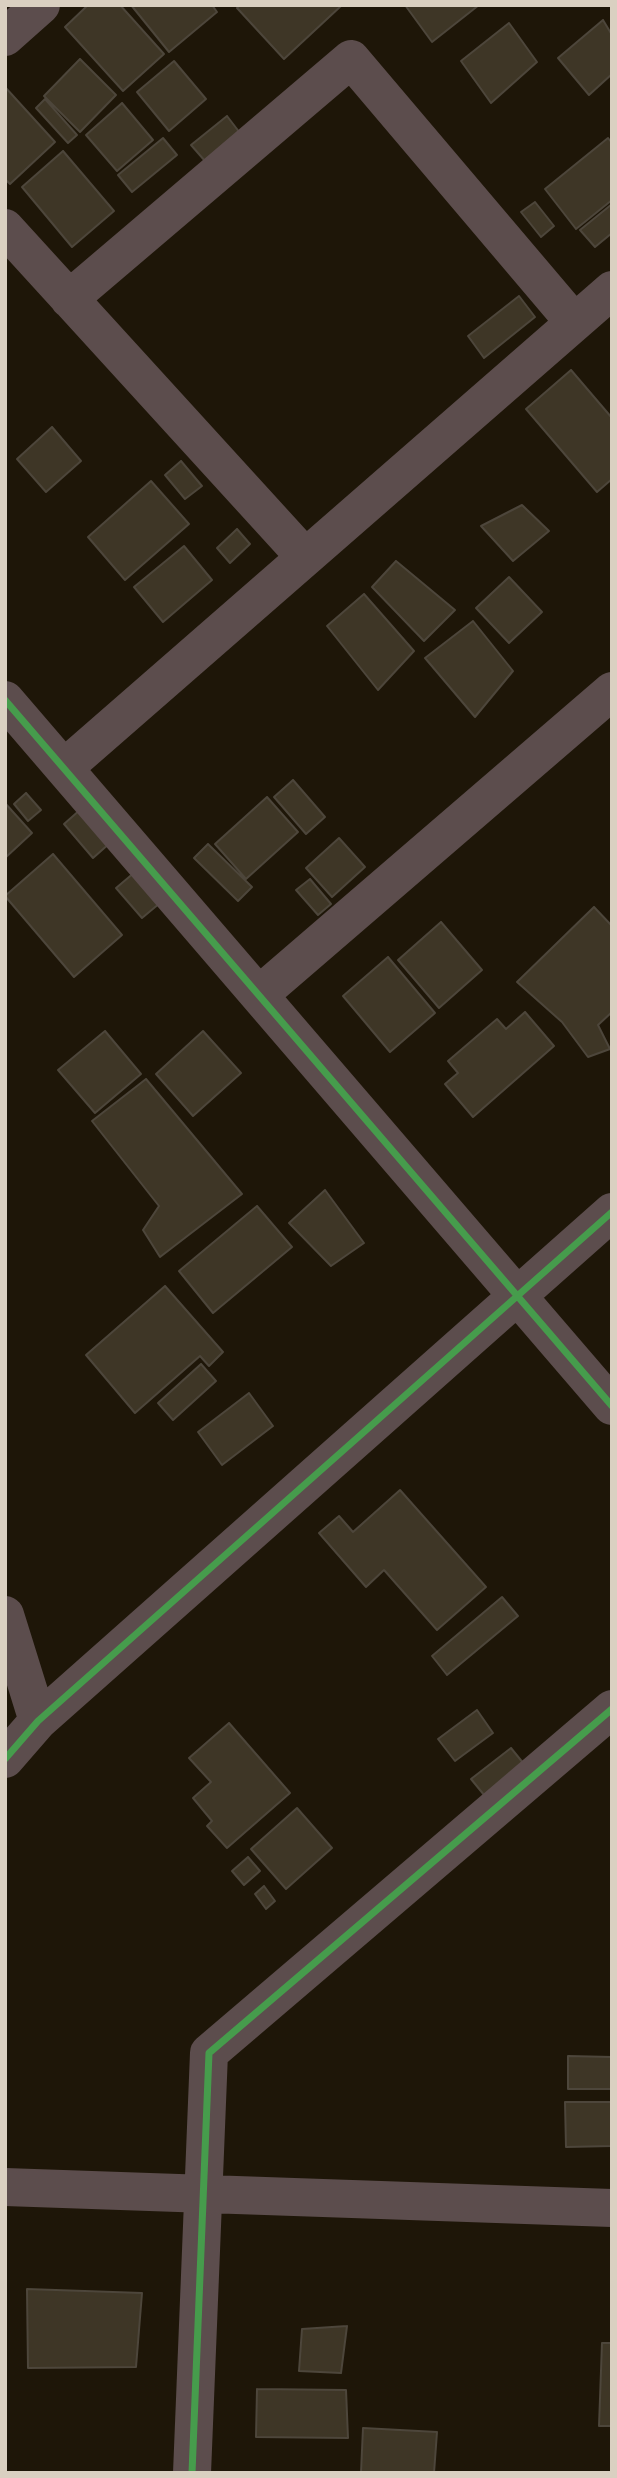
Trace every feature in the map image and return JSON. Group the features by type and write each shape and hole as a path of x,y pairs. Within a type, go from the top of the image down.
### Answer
{"street":[{"path":"5,37 41,5"},
{"path":"69,299 351,59 574,322"},
{"path":"5,228 305,557"},
{"path":"64,768 612,290"},
{"path":"259,995 612,691"},
{"path":"5,700 612,1406"},
{"path":"5,1759 38,1721 612,1212"},
{"path":"5,1615 38,1721"},
{"path":"192,2473 209,2053 612,1709"},
{"path":"5,2187 612,2208"}],"building":[{"path":"88,5 120,5 164,54 123,91 65,27"},
{"path":"131,5 212,5 217,12 169,52"},
{"path":"240,5 341,6 284,59 237,8"},
{"path":"405,5 479,5 432,42"},
{"path":"603,20 612,35 612,74 589,95 558,58"},
{"path":"509,23 537,62 491,103 461,61"},
{"path":"80,59 116,95 80,132 44,96"},
{"path":"174,61 206,99 169,131 137,92"},
{"path":"5,87 55,142 10,184 5,179"},
{"path":"45,99 77,135 68,143 36,108"},
{"path":"122,103 153,140 117,171 86,135"},
{"path":"227,116 240,133 205,161 191,145"},
{"path":"163,138 177,155 132,192 118,175"},
{"path":"608,138 612,143 612,200 576,229 545,189"},
{"path":"63,151 114,211 72,247 22,187"},
{"path":"535,202 554,226 541,237 521,212"},
{"path":"612,204 612,233 595,247 580,230"},
{"path":"519,296 535,317 484,358 468,336"},
{"path":"571,370 612,418 612,479 597,492 526,409"},
{"path":"52,427 81,461 46,492 17,459"},
{"path":"181,461 202,486 185,499 165,475"},
{"path":"151,481 189,524 125,580 88,537"},
{"path":"522,505 549,531 513,561 481,526"},
{"path":"237,529 250,544 230,563 217,548"},
{"path":"184,546 212,580 163,622 134,587"},
{"path":"396,561 455,610 424,641 372,587"},
{"path":"509,577 542,612 509,643 476,608"},
{"path":"364,594 414,651 378,690 327,626"},
{"path":"473,621 513,671 475,717 425,658"},
{"path":"293,780 325,817 306,834 274,797"},
{"path":"26,793 41,810 28,821 14,804"},
{"path":"267,797 298,832 246,879 215,844"},
{"path":"5,803 32,833 5,858"},
{"path":"81,809 110,843 93,858 64,824"},
{"path":"339,838 365,867 332,897 306,868"},
{"path":"208,844 252,887 238,901 194,858"},
{"path":"53,854 122,935 74,977 5,896"},
{"path":"135,872 160,903 142,918 116,888"},
{"path":"310,879 331,904 318,915 296,890"},
{"path":"594,907 612,926 612,1012 598,1025 610,1049 588,1057 562,1022 517,982"},
{"path":"441,922 482,970 439,1008 398,960"},
{"path":"388,957 435,1013 390,1052 343,996"},
{"path":"525,1012 554,1046 473,1117 445,1084 458,1073 448,1061 497,1019 506,1029"},
{"path":"105,1031 141,1074 95,1113 58,1070"},
{"path":"203,1031 241,1073 193,1116 156,1074"},
{"path":"146,1079 242,1194 160,1257 143,1230 159,1206 92,1121"},
{"path":"325,1190 364,1243 331,1266 289,1223"},
{"path":"257,1206 292,1247 213,1313 179,1271"},
{"path":"165,1286 223,1352 209,1366 200,1356 135,1413 86,1355"},
{"path":"201,1364 216,1381 173,1420 158,1403"},
{"path":"249,1393 273,1426 222,1465 198,1432"},
{"path":"400,1490 486,1587 437,1630 384,1570 366,1587 319,1533 339,1516 353,1532"},
{"path":"502,1597 518,1616 447,1675 432,1656"},
{"path":"477,1710 493,1733 455,1761 438,1739"},
{"path":"229,1723 290,1793 227,1848 207,1826 212,1821 193,1798 211,1782 189,1758"},
{"path":"511,1748 528,1769 489,1801 471,1779"},
{"path":"297,1808 332,1848 286,1889 251,1849"},
{"path":"248,1857 260,1871 244,1885 232,1871"},
{"path":"264,1886 275,1901 266,1909 255,1894"},
{"path":"568,2056 612,2057 612,2089 568,2089"},
{"path":"565,2102 612,2102 612,2146 566,2147"},
{"path":"27,2289 142,2293 136,2367 28,2368"},
{"path":"347,2326 341,2373 299,2371 302,2329"},
{"path":"602,2343 612,2343 612,2426 599,2426"},
{"path":"257,2389 346,2390 348,2438 256,2437"},
{"path":"363,2428 437,2432 434,2473 361,2473"}],"cycle path":[{"path":"5,700 612,1406"},
{"path":"5,1759 38,1721 612,1212"},
{"path":"192,2473 209,2053 612,1709"}]}
